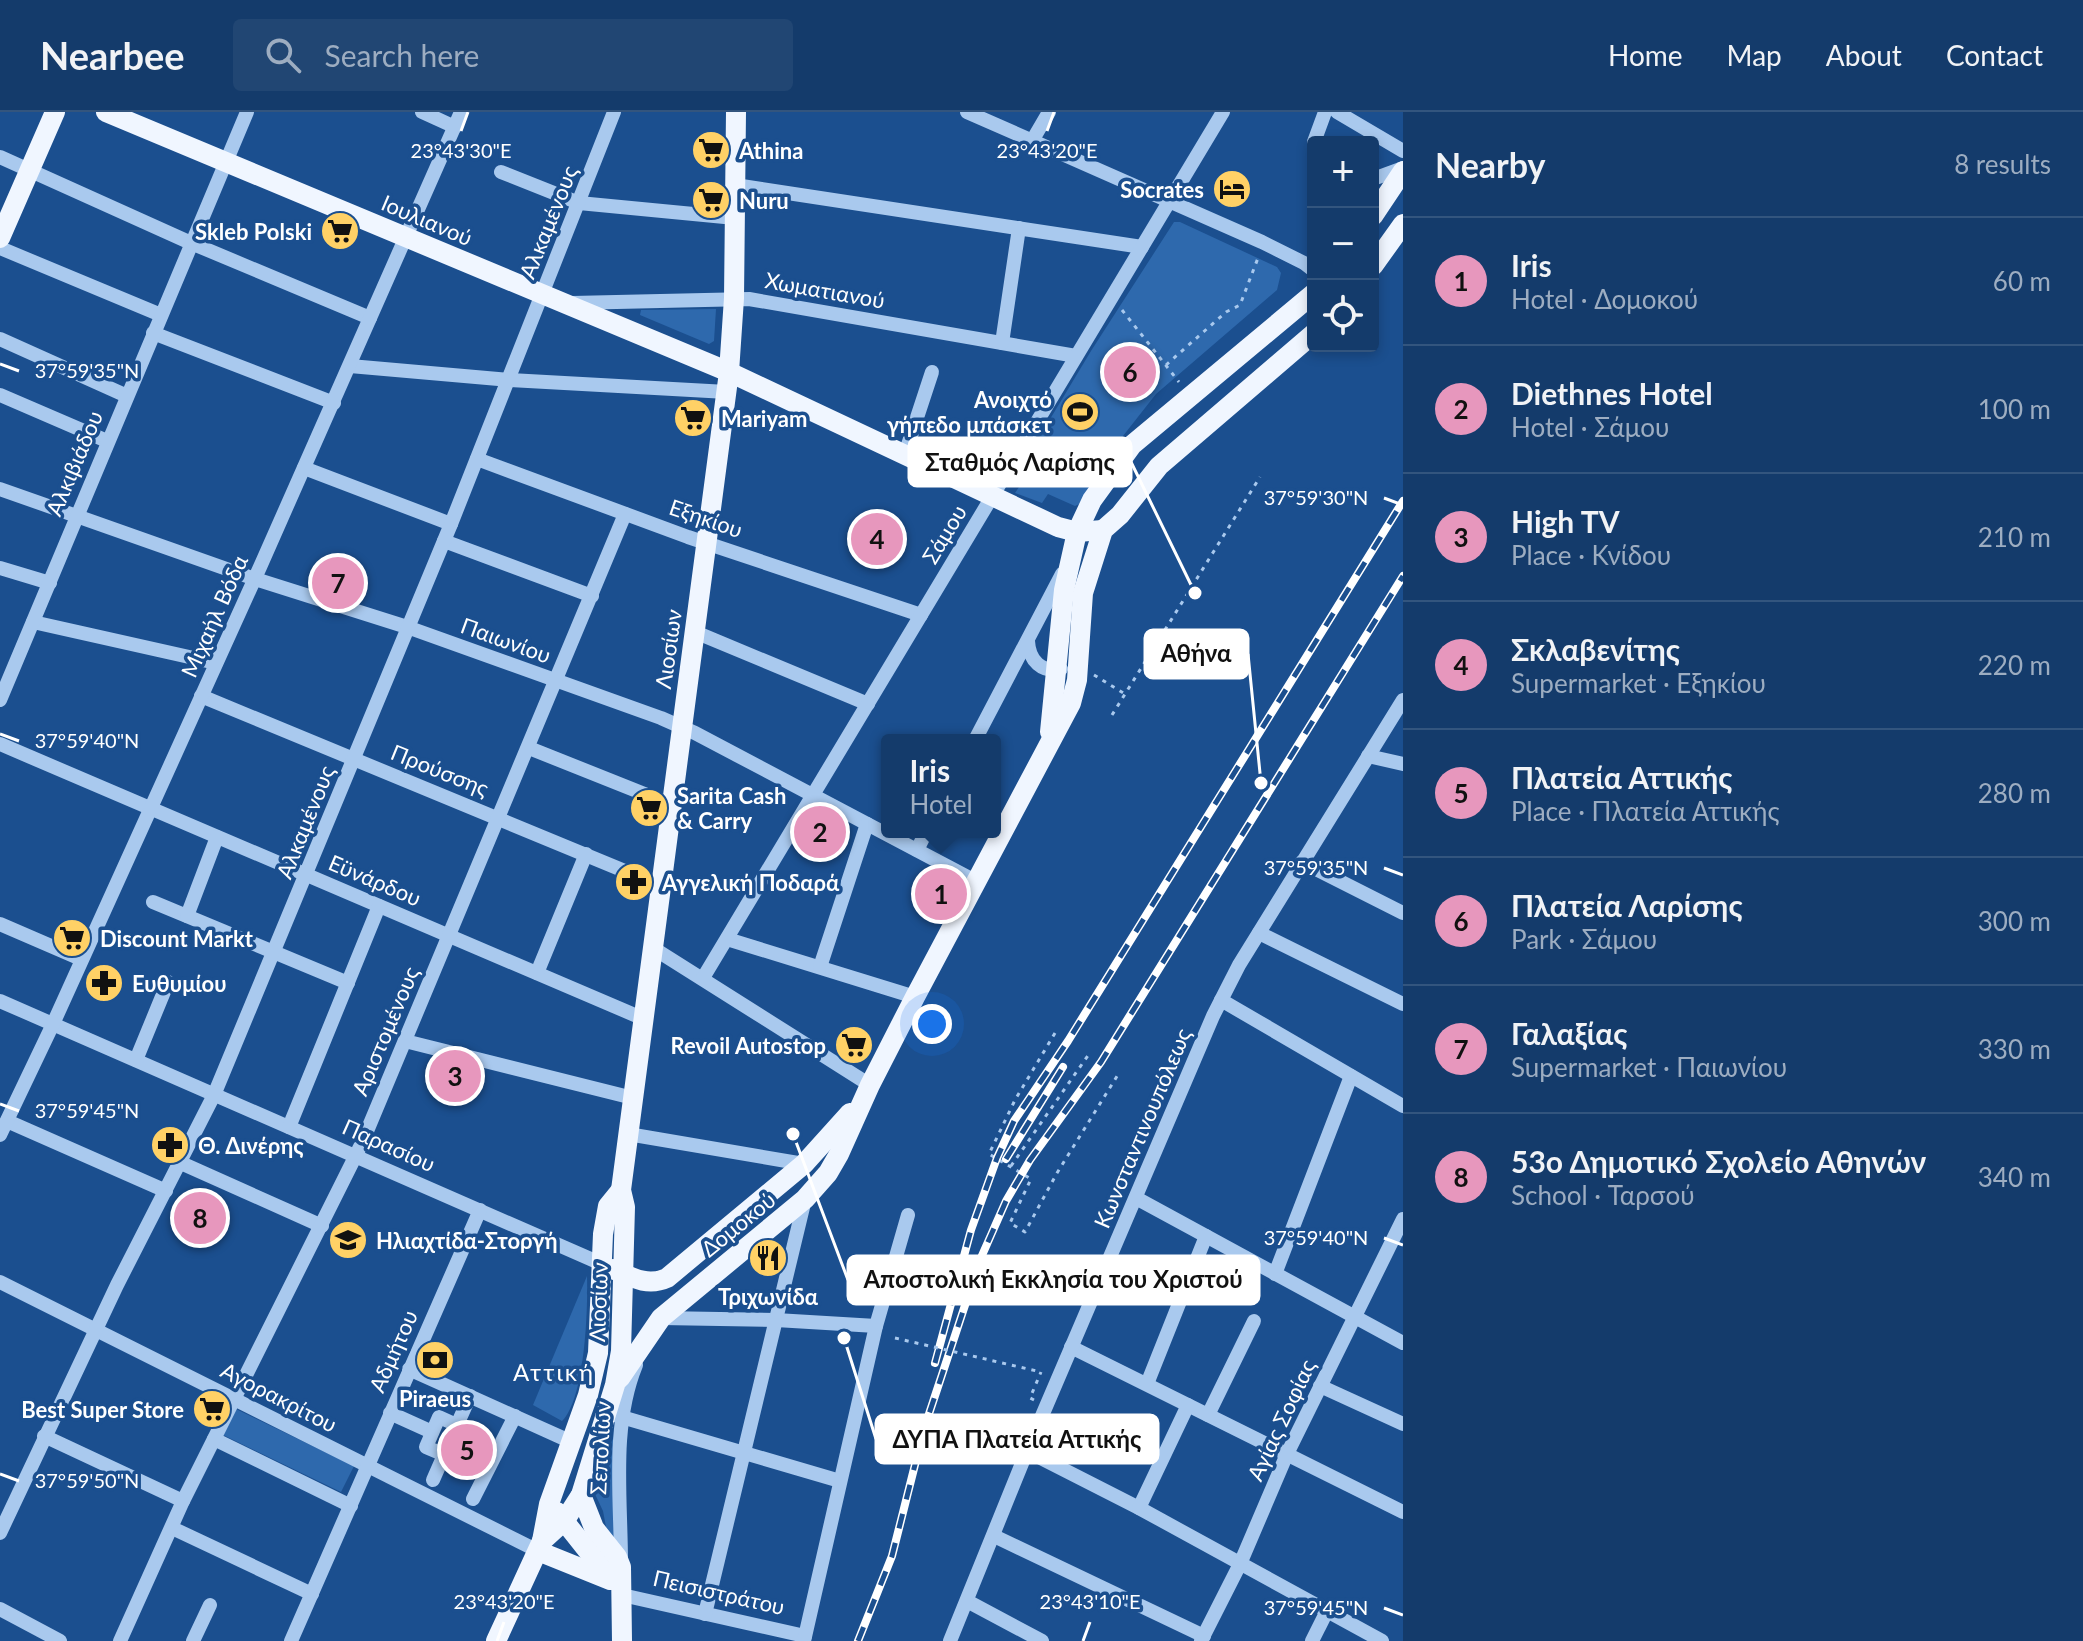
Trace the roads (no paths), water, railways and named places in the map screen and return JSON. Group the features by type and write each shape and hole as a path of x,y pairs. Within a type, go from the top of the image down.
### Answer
{"main road":[{"path":"0,238 55,112"},
{"name":"Ιουλιανού","path":"106,112 543,294 728,382 905,454 1058,527 1077,532"},
{"name":"Λιοσίων","path":"540,1546 565,1520 581,1495 615,1416 625,1207 621,1190 728,382 734,298 736,112"},
{"path":"1378,208 1403,170"},
{"path":"1379,258 1403,224"},
{"path":"1049,740 1063,604 1071,556 1085,512 1105,479 1132,445 1307,299"},
{"path":"1077,532 1103,530 1120,515 1159,466 1307,339"},
{"name":"Δομοκού","path":"1001,835 1071,703 1083,593 1103,530"},
{"name":"Δομοκού","path":"615,1385 661,1318 805,1199 828,1173 915,997 999,838"},
{"name":"Δομοκού","path":"623,1274 650,1282 667,1278 804,1164 837,1130 870,1085"},
{"name":"Λιοσίων","path":"496,1641 540,1546 549,1504 596,1367 608,1206 621,1190"},
{"name":"Παρασίου","path":"602,1264 623,1274"},
{"name":"Σεπολίων","path":"581,1495 594,1528 617,1557 622,1641"},
{"name":"Σεπολίων","path":"549,1504 619,1582"},
{"name":"Πεισιστράτου","path":"540,1546 619,1582"}],"street":[{"name":"Αλκιβιάδου","path":"0,700 4,679 50,583 247,112"},
{"path":"422,112 455,127"},
{"name":"Μιχαήλ Βόδα","path":"3,1128 255,579 461,112"},
{"path":"967,112 1264,243 1307,267"},
{"path":"1032,141 1049,112"},
{"name":"Σάμου","path":"703,978 1223,112"},
{"path":"1316,136 1325,112"},
{"path":"1337,112 1403,151"},
{"name":"Αλκαμένους","path":"0,1533 3,1517 214,1095 510,380 612,113"},
{"path":"0,157 191,243 370,318"},
{"path":"1379,177 1403,170"},
{"path":"501,172 579,203 735,218"},
{"path":"735,185 1142,247"},
{"path":"1002,343 1019,228"},
{"path":"0,248 161,315"},
{"name":"Χωματιανού","path":"563,303 734,298 1076,356"},
{"path":"153,333 334,403"},
{"path":"0,339 127,396"},
{"path":"350,366 510,380 728,382"},
{"path":"905,454 932,372"},
{"path":"0,395 107,441"},
{"name":"Εξηκίου","path":"477,459 707,543 921,615"},
{"path":"304,468 451,524"},
{"name":"Παιωνίου","path":"0,489 255,579 407,627 682,727 881,831"},
{"name":"Αριστομένους","path":"120,1641 183,1501 355,1157 625,514"},
{"path":"444,541 592,596"},
{"path":"978,734 1071,556"},
{"path":"0,568 50,583"},
{"path":"33,622 216,663"},
{"path":"695,632 868,704"},
{"path":"1028,641 1037,664 1044,669 1058,670 1078,660"},
{"name":"Προύσσης","path":"201,696 661,886"},
{"name":"Κωνσταντινουπόλεως","path":"950,1641 1027,1451 1221,1000 1403,700"},
{"name":"Εϋνάρδου","path":"0,744 644,1019"},
{"path":"529,748 672,805"},
{"path":"1368,756 1403,764"},
{"path":"820,967 867,824"},
{"path":"187,916 217,837"},
{"name":"Παιωνίου","path":"894,838 977,882"},
{"path":"917,850 923,838"},
{"path":"537,973 586,854"},
{"path":"1302,862 1403,913"},
{"path":"153,902 348,983"},
{"path":"289,1127 379,906"},
{"path":"0,924 81,959"},
{"path":"1259,933 1403,1004"},
{"path":"727,939 915,997"},
{"path":"653,948 870,1085"},
{"path":"136,1060 168,982"},
{"path":"1221,1000 1403,1106"},
{"name":"Παρασίου","path":"0,1001 602,1264"},
{"path":"405,1041 633,1098"},
{"path":"1275,1274 1351,1076"},
{"path":"3,1128 166,1191"},
{"path":"628,1134 804,1164"},
{"path":"181,1163 322,1226"},
{"path":"1136,1198 1403,1343"},
{"path":"705,1614 805,1199"},
{"name":"Αδμήτου","path":"291,1641 480,1210"},
{"path":"804,1639 840,1481 882,1330 908,1215"},
{"name":"Αγίας Σοφίας","path":"1203,1639 1240,1564 1287,1454 1403,1219"},
{"path":"774,1225 796,1239"},
{"path":"1147,1384 1206,1236"},
{"name":"Αγορακρίτου","path":"0,1282 366,1465 540,1546"},
{"path":"661,1318 776,1320 882,1330"},
{"path":"1208,1415 1254,1321"},
{"name":"Σεπολίων","path":"619,1582 615,1416 648,1336"},
{"path":"1071,1347 1403,1512"},
{"path":"409,1369 565,1439"},
{"path":"1320,1386 1403,1424"},
{"path":"457,1425 470,1396"},
{"path":"1139,1508 1188,1405"},
{"path":"390,1413 432,1432"},
{"path":"473,1499 515,1416"},
{"path":"615,1416 840,1481"},
{"path":"439,1417 457,1425 472,1432 459,1461 426,1447 439,1417"},
{"path":"44,1436 183,1501"},
{"path":"214,1439 351,1506"},
{"path":"465,1447 493,1459"},
{"path":"1027,1451 1139,1508 1382,1641"},
{"path":"433,1480 444,1455"},
{"path":"172,1528 312,1594"},
{"path":"994,1536 1203,1639"},
{"name":"Πεισιστράτου","path":"619,1582 705,1614 804,1639"},
{"path":"967,1601 1042,1641"},
{"path":"193,1641 210,1605"},
{"path":"0,1609 60,1641"},
{"path":"1312,1641 1327,1611"}],"railway":[{"path":"935,1363 971,1230 1014,1121 1068,1041 1403,501"},
{"path":"858,1641 892,1556 924,1429 980,1260 1006,1201 1030,1160 1101,1062 1403,576"},
{"path":"1006,1159 1063,1067"}],"place":[{"name":"Athina","path":"711,150"},
{"name":"Socrates","path":"1232,189"},
{"name":"Nuru","path":"711,200"},
{"name":"Skleb Polski","path":"340,231"},
{"name":"Πλατεία Λαρίσης","path":"1130,372"},
{"name":"Ανοιχτό γήπεδο μπάσκετ","path":"1080,412"},
{"name":"Mariyam","path":"693,418"},
{"name":"Σκλαβενίτης","path":"877,539"},
{"name":"Γαλαξίας","path":"338,583"},
{"name":"Σταθμός Λαρίσης","path":"1195,593"},
{"name":"Αθήνα","path":"1261,783"},
{"name":"Sarita Cash & Carry","path":"649,808"},
{"name":"Diethnes Hotel","path":"820,832"},
{"name":"Αγγελική Ποδαρά","path":"634,882"},
{"name":"Iris","path":"941,894"},
{"name":"Discount Markt","path":"72,938"},
{"name":"Ευθυμίου","path":"104,983"},
{"name":"Revoil Autostop","path":"854,1045"},
{"name":"High TV","path":"455,1076"},
{"name":"Αποστολική Εκκλησία του Χριστού","path":"793,1134"},
{"name":"Θ. Δινέρης","path":"170,1145"},
{"name":"53ο Δημοτικό Σχολείο Αθηνών","path":"200,1218"},
{"name":"Ηλιαχτίδα-Στοργή","path":"348,1240"},
{"name":"Τριχωνίδα","path":"768,1258"},
{"name":"ΔΥΠΑ Πλατεία Αττικής","path":"844,1338"},
{"name":"Piraeus","path":"435,1360"},
{"name":"Best Super Store","path":"212,1409"},
{"name":"Πλατεία Αττικής","path":"467,1450"}],"district":[{"name":"Αττική","path":"554,1371"}]}
